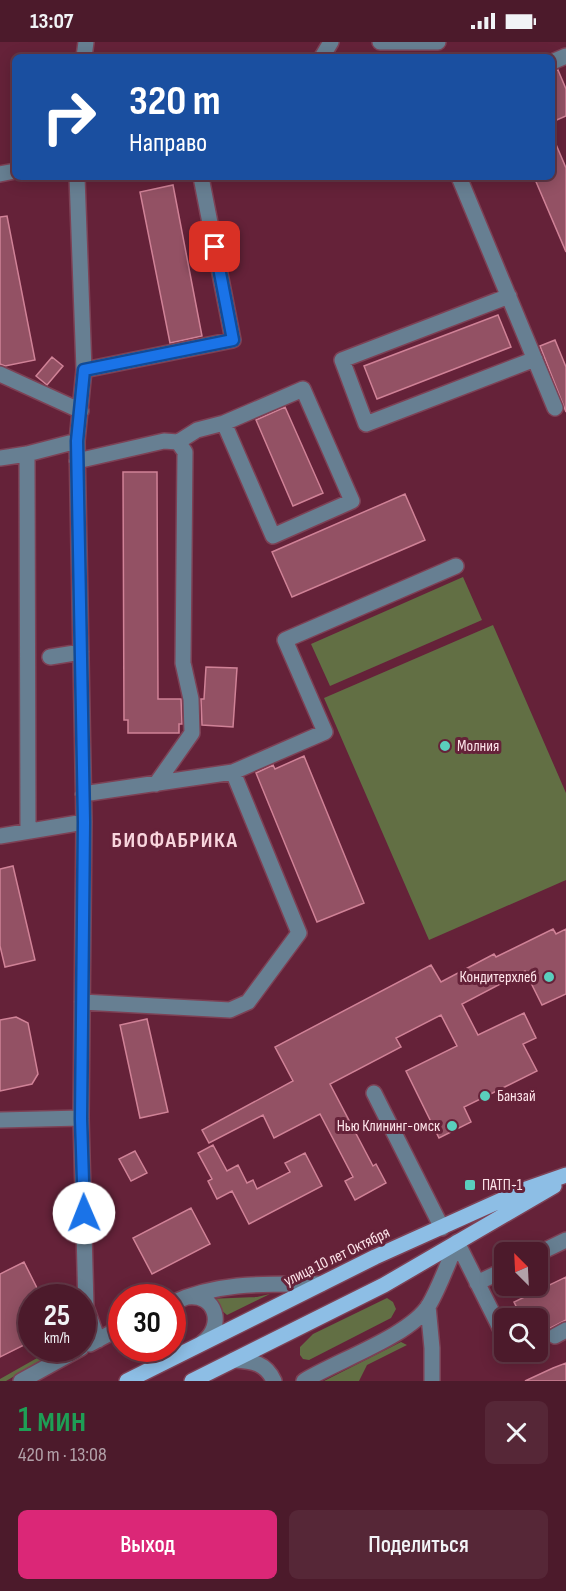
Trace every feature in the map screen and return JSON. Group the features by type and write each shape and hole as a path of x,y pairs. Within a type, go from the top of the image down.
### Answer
{"main road":[{"name":"улица 10 лет Октября","path":"127,1381 375,1257 526,1189 566,1176"},
{"name":"улица 10 лет Октября","path":"192,1381 384,1285 566,1176"}],"street":[{"path":"380,42 430,43"},
{"path":"77,180 84,370 77,441 84,822 81,1119 86,1307 98,1340 108,1335"},
{"path":"84,370 233,340 202,180"},
{"path":"460,180 555,408"},
{"path":"509,296 342,360 366,424 535,359"},
{"path":"0,374 81,411"},
{"path":"78,460 164,441 178,442 197,430 224,423 303,389 352,501 273,536 224,423"},
{"path":"0,458 27,454 77,441"},
{"path":"156,784 192,733 191,699 183,663 185,452 178,442"},
{"path":"27,454 28,831"},
{"path":"83,794 233,772 325,732 285,640 456,566"},
{"path":"50,657 81,652"},
{"path":"82,1002 230,1010 248,1002 299,933 233,772"},
{"path":"0,836 84,822"},
{"path":"374,1093 442,1228"},
{"path":"0,1120 81,1119"},
{"path":"548,1249 566,1240"},
{"path":"457,1242 494,1316"},
{"path":"304,1381 402,1330 418,1318 428,1306 457,1242"},
{"path":"477,1283 494,1275"},
{"path":"186,1297 226,1286 321,1284"},
{"path":"186,1298 200,1297 208,1302 213,1310 216,1319 215,1328 210,1337 202,1342"},
{"path":"428,1306 432,1381"},
{"path":"234,1360 261,1364 269,1371 274,1381"},
{"path":"21,1381 56,1362"}],"green space":[{"path":"463,577 482,620 330,686 311,644"},
{"name":"Молния","path":"493,625 566,793 566,880 429,940 324,698"},
{"path":"270,1294 227,1315 208,1299 257,1297"},
{"path":"387,1298 393,1302 396,1309 391,1318 309,1360 303,1359 300,1355 300,1347 313,1334"},
{"path":"401,1342 407,1345 367,1365 359,1381 324,1381"},
{"path":"30,1362 39,1362 6,1381 0,1381"}],"building":[{"path":"558,70 566,89 566,116 555,121 555,71"},
{"path":"555,142 566,168 566,252 535,180 555,180"},
{"path":"173,185 202,336 170,343 140,192"},
{"path":"7,216 35,360 5,366 0,364 0,217"},
{"path":"498,315 511,347 377,399 364,366"},
{"path":"555,340 566,367 566,412 540,346"},
{"path":"52,357 63,366 47,385 36,376"},
{"path":"285,407 323,493 293,506 256,420"},
{"path":"123,472 157,472 158,699 181,699 182,724 179,724 179,733 128,733 128,720 124,720"},
{"path":"405,494 425,540 292,597 272,552"},
{"path":"206,667 237,668 233,727 202,725 201,699 204,699"},
{"path":"304,756 364,903 317,922 256,773 273,765 275,769"},
{"path":"13,866 35,960 5,967 0,946 0,869"},
{"path":"553,929 556,934 566,929 566,994 542,1005 525,971 462,1004 478,1035 524,1013 536,1038 523,1044 537,1071 464,1107 471,1122 439,1138 406,1071 457,1046 441,1015 396,1038 401,1047 330,1084 373,1166 376,1164 386,1183 355,1200 345,1181 353,1177 320,1114 274,1138 263,1115 209,1143 202,1130 293,1081 275,1047 431,965 441,982 494,954 496,957"},
{"path":"16,1017 28,1023 38,1074 32,1084 0,1091 0,1020"},
{"path":"147,1019 168,1112 140,1118 120,1025"},
{"path":"213,1145 227,1171 238,1165 247,1183 253,1180 257,1189 290,1172 285,1163 305,1153 322,1186 249,1224 232,1191 217,1199 208,1181 212,1179 198,1153"},
{"path":"135,1151 147,1173 131,1181 119,1159"},
{"path":"191,1208 210,1244 152,1274 133,1238"},
{"path":"24,1262 35,1284 18,1284 18,1348 0,1357 0,1274"},
{"path":"566,1277 566,1320 548,1329 548,1308 517,1308 514,1302 526,1296 548,1296 548,1286"},
{"path":"566,1363 566,1381 525,1381 553,1368"}],"place":[{"name":"Молния","path":"445,746"},
{"name":"Кондитерхлеб","path":"549,977"},
{"name":"Банзай","path":"485,1096"},
{"name":"Нью Клининг-омск","path":"452,1126"},
{"name":"ПАТП-1","path":"470,1185"}],"district":[{"name":"БИОФАБРИКА","path":"175,840"}],"route":[{"path":"84,1213 81,1119 84,822 77,441 84,370 233,340 215,247"}]}
